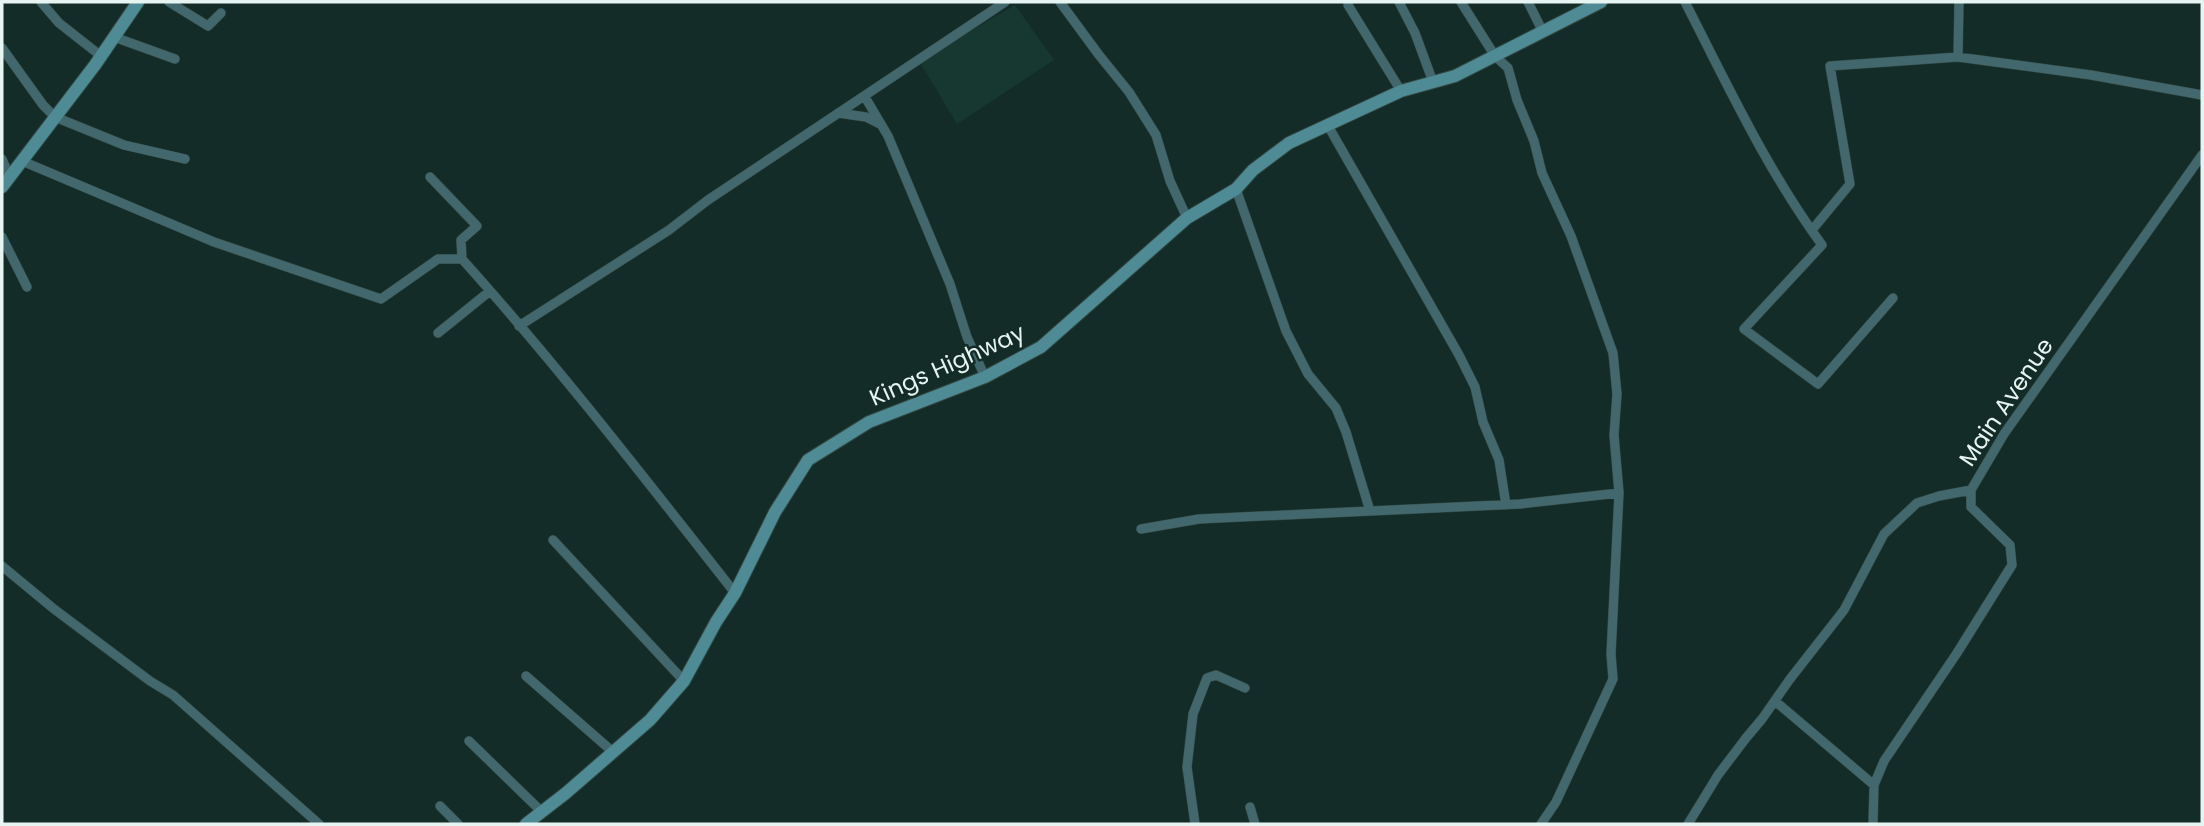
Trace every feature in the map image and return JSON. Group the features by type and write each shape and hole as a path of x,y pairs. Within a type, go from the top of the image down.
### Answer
{"street":[{"path":"41,2 59,23 101,56"},
{"path":"6,182 138,2"},
{"path":"169,2 208,26 221,13"},
{"path":"519,326 669,230 1005,2"},
{"path":"1060,2 1129,92 1156,135 1170,181 1187,218"},
{"path":"1399,2 1415,33 1433,82"},
{"path":"1461,2 1495,56 1508,68 1517,100 1534,141 1542,173 1571,236 1613,353 1617,394 1614,435 1619,493 1611,654 1613,679 1556,802 1541,824"},
{"path":"1528,2 1543,32"},
{"name":"Kings Highway","path":"526,824 650,720 684,681 735,593 775,512 808,460 869,422 985,377 1041,347 1187,218 1236,188 1253,170 1289,143 1401,91 1455,76 1543,32 1581,6 1601,2"},
{"path":"1685,2 1763,153 1798,212 1822,244 1744,329 1818,384 1894,298"},
{"path":"1958,57 1959,2"},
{"path":"1348,5 1401,91"},
{"path":"114,37 175,59"},
{"path":"2,48 43,105 55,117 124,145 185,159"},
{"path":"1812,230 1850,184 1830,66 1958,57 2091,75 2202,95"},
{"path":"865,97 882,125 915,199 950,284 967,337 985,377"},
{"path":"838,113 866,117 882,125"},
{"path":"1327,124 1475,387 1483,422 1499,460 1506,505"},
{"name":"Main Avenue","path":"1873,824 1874,785 1884,761 2012,565 2010,545 1971,507 1971,490 2004,435 2202,155"},
{"path":"2,159 6,182"},
{"path":"22,161 215,242 381,299 438,259 462,259"},
{"path":"430,177 477,226 461,240 462,259 625,453 735,593"},
{"path":"1236,188 1286,331 1308,374 1336,408 1370,511"},
{"path":"2,237 27,287"},
{"path":"438,333 490,291"},
{"path":"1688,824 1718,775 1844,610 1884,534 1917,503 1971,490"},
{"path":"1141,529 1199,519 1506,505 1619,493"},
{"path":"553,540 684,681"},
{"path":"2,566 54,610 173,695 319,824"},
{"path":"1195,824 1187,767 1193,714 1207,678 1216,675 1245,688"},
{"path":"526,676 613,752"},
{"path":"1775,701 1874,785"},
{"path":"469,741 542,812"},
{"path":"440,807 458,824"},
{"path":"1250,807 1255,824"}],"shaded area":[{"path":"1015,5 1054,60 957,124 919,61"}]}
